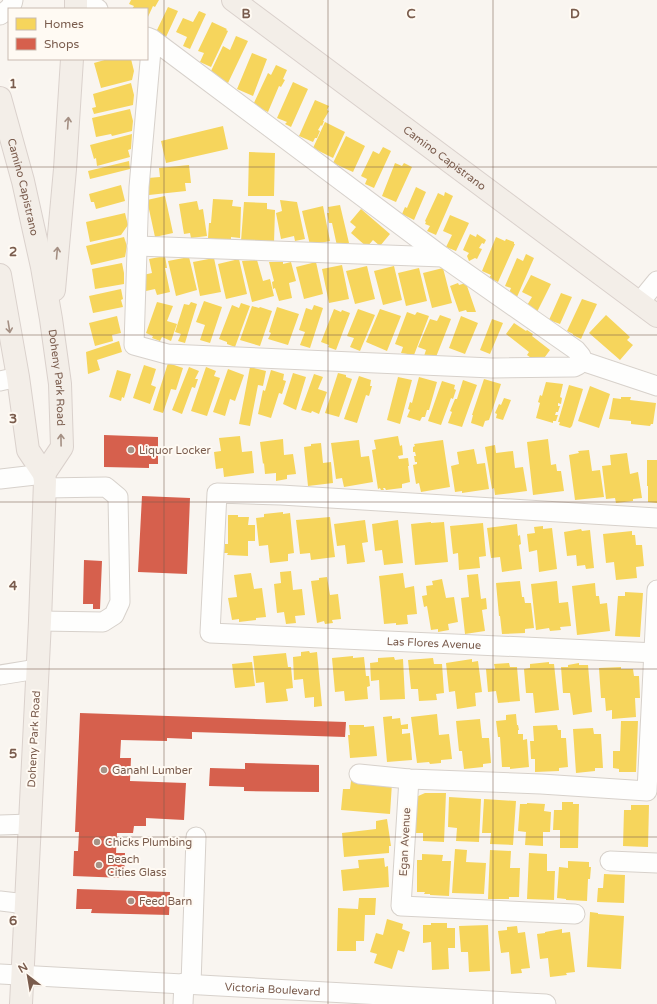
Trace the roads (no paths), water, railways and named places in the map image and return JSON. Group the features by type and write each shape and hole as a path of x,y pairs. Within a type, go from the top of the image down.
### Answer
{"main road":[{"name":"Camino Capistrano","path":"233,0 657,316"},
{"path":"51,319 65,169 72,60"},
{"name":"Camino Capistrano","path":"0,98 23,181 44,276"},
{"name":"Doheny Park Road","path":"21,1004 40,621 44,481 62,446 60,384 44,276"},
{"path":"2,282 9,379 28,450 44,481"}],"street":[{"path":"82,0 96,8"},
{"path":"150,38 139,187 134,345 167,354 492,368 574,367 582,361"},
{"path":"150,38 443,257 576,350 581,356 582,361"},
{"path":"137,246 443,257"},
{"path":"639,303 657,281"},
{"path":"582,361 657,386"},
{"path":"0,479 44,481 106,487 118,497 120,602 114,615 104,622 40,621"},
{"name":"Las Flores Avenue","path":"655,653 210,633 217,493 289,495 657,518"},
{"path":"359,774 409,779 541,784 647,791 657,590"},
{"path":"0,675 37,670"},
{"name":"Egan Avenue","path":"409,779 401,906 575,914"},
{"path":"0,824 30,824"},
{"path":"183,1004 188,984 196,836"},
{"path":"610,861 657,863"},
{"path":"0,901 26,904"},
{"name":"Victoria Boulevard","path":"0,974 546,1004"}],"place":[{"name":"Liquor Locker","path":"131,450"},
{"name":"Ganahl Lumber","path":"104,770"},
{"name":"Chicks Plumbing","path":"97,842"},
{"name":"Beach Cities Glass","path":"99,865"},
{"name":"Feed Barn","path":"131,901"}]}
